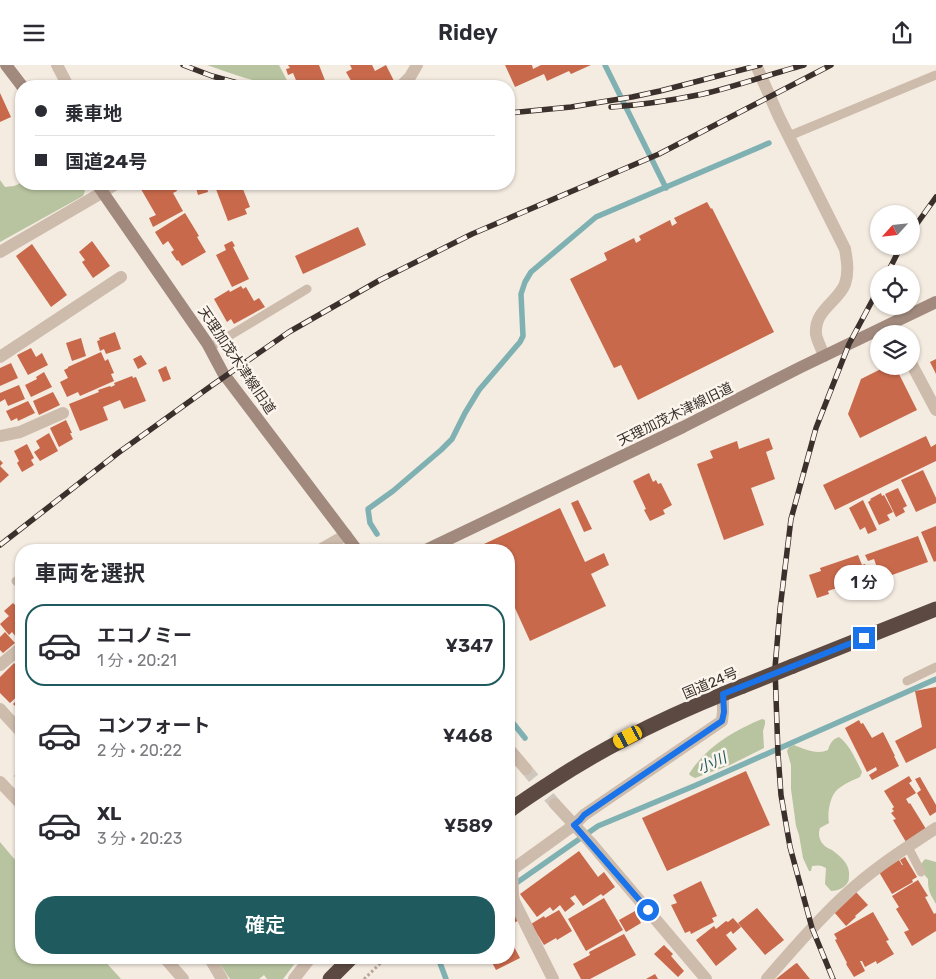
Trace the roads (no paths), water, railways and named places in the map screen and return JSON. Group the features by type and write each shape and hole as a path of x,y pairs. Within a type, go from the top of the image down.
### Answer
{"highway":[{"name":"国道24号","path":"515,807 564,773 641,731 723,694 936,609"},
{"path":"330,979 345,964"}],"street":[{"path":"6,65 17,80"},
{"path":"58,65 65,80"},
{"path":"407,80 417,65"},
{"path":"756,65 845,249 848,269 845,285 822,314 817,326 816,335 824,356"},
{"path":"0,252 97,190"},
{"name":"天理加茂木津線旧道","path":"101,190 209,348 223,373 353,544"},
{"path":"0,357 121,277"},
{"name":"天理加茂木津線旧道","path":"899,325 936,301"},
{"name":"天理加茂木津線旧道","path":"439,544 675,431 824,356 870,338"},
{"path":"917,375 936,410"},
{"path":"0,436 20,433 63,413"},
{"path":"330,544 346,535"},
{"path":"0,665 15,653"},
{"path":"515,869 575,826 584,815 722,721 724,712 723,694"},
{"path":"0,709 15,725"},
{"path":"515,756 526,769"},
{"path":"0,782 15,798"},
{"path":"555,804 590,841 706,979"},
{"path":"767,979 843,896 876,869 936,828"},
{"path":"515,903 553,979"},
{"path":"170,964 183,979"},
{"path":"213,964 222,979"},
{"path":"294,979 306,964"}],"lane":[{"path":"789,136 936,75"},
{"path":"209,348 307,289"},
{"path":"907,681 936,667"},
{"path":"908,847 921,872"}],"waterway":[{"path":"605,65 666,188"},
{"path":"377,534 370,523 368,509 393,491 452,439 479,390 520,342 523,336 521,294 531,272 596,217 769,143"},
{"name":"小川","path":"515,884 598,826 694,786 936,679"},
{"path":"515,726 525,738"},
{"name":"小川","path":"440,964 446,979"}],"tunnel":[{"path":"526,769 555,804"}],"railway":[{"path":"183,65 226,80"},
{"path":"515,112 571,107 632,97 760,65"},
{"path":"611,107 703,94 804,65"},
{"path":"0,545 118,453 289,332 380,280 472,234 659,154 831,65"},
{"path":"920,219 936,197"},
{"path":"892,265 896,255"},
{"path":"833,979 812,928 790,847 781,795 775,668 791,519 816,428 849,344 870,305"}]}
